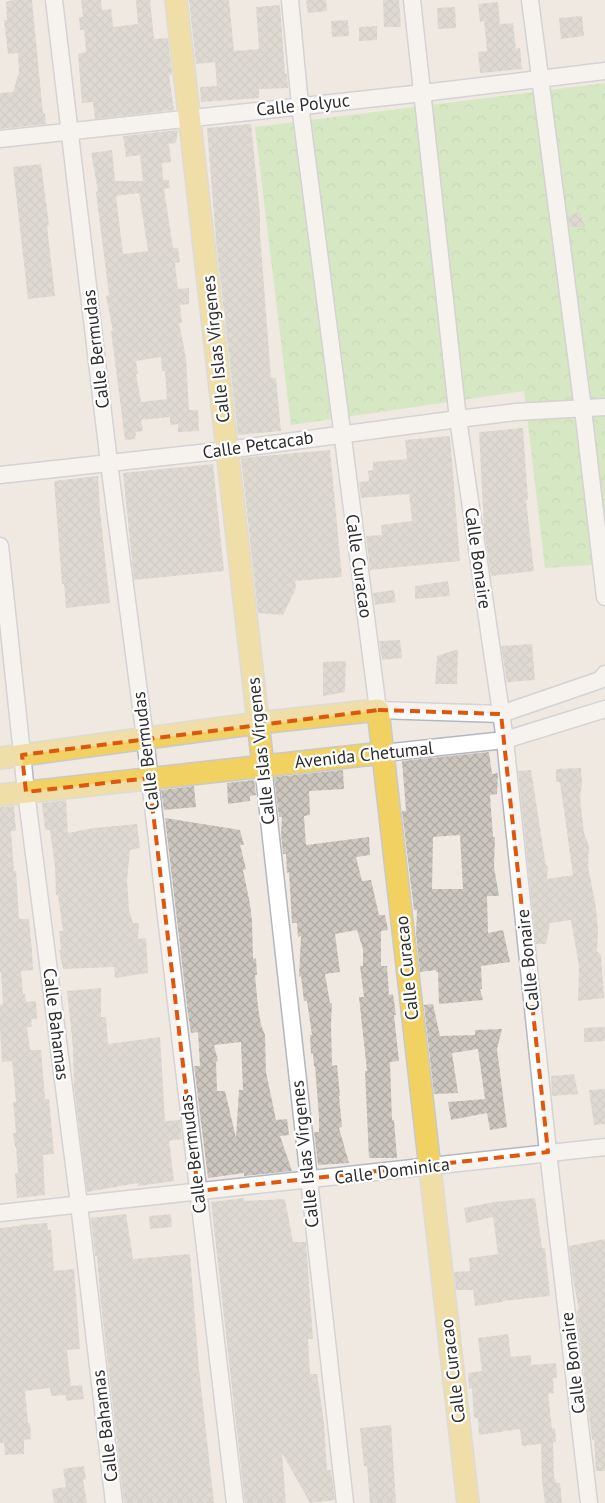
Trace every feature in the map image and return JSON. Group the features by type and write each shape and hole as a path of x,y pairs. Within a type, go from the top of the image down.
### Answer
{"main road":[{"name":"Calle Islas Vírgenes","path":"176,0 263,766"},
{"name":"Avenida Chetumal","path":"0,758 258,723 378,710"},
{"name":"Calle Curacao","path":"378,710 468,1503"},
{"name":"Avenida Chetumal","path":"0,794 383,753"}],"street":[{"name":"Calle Bermudas","path":"54,0 109,463 145,738 235,1503"},
{"path":"290,0 300,105"},
{"path":"412,0 423,93"},
{"path":"530,0 583,409 605,597"},
{"name":"Calle Polyuc","path":"0,139 423,93 605,70"},
{"name":"Calle Bonaire","path":"423,93 458,419 505,740 548,1152 589,1503"},
{"name":"Calle Curacao","path":"300,105 378,710"},
{"name":"Calle Petcacab","path":"0,475 227,450 516,412 605,407"},
{"name":"Calle Bahamas","path":"0,546 26,792 79,1204 114,1503"},
{"path":"501,714 600,680 605,674"},
{"name":"Avenida Chetumal","path":"383,753 505,740 605,709"},
{"name":"Avenida Chetumal","path":"378,710 501,714"},
{"name":"Calle Islas Vírgenes","path":"263,766 345,1503"},
{"name":"Calle Dominica","path":"0,1213 605,1147"}],"highlighted area":[{"path":"378,710 501,714 548,1152 198,1191 149,778 26,792 22,755"}],"green space":[{"path":"605,83 605,564 545,568 524,391 291,425 255,127"}],"building":[{"path":"32,0 43,114 45,113 46,124 0,129 0,93 13,92 19,72 18,53 8,54 4,20 7,20 6,2"},
{"path":"81,0 101,0 102,10 111,9 113,27 138,24 136,0 150,0 154,39 168,38 172,74 169,75 174,110 95,119 93,102 82,103 78,54 86,52 84,30 80,30 79,17 83,17"},
{"path":"189,0 229,0 234,51 259,49 256,7 280,5 285,74 287,74 288,88 259,89 259,98 201,102 200,87 217,86 215,62 196,64"},
{"path":"306,0 326,0 327,11 308,13"},
{"path":"383,0 399,0 401,27 384,27"},
{"path":"498,2 500,24 513,23 516,49 520,48 522,69 480,73 478,52 487,51 484,21 480,22 478,4"},
{"path":"455,7 456,28 438,29 437,8"},
{"path":"582,16 584,36 561,39 559,18"},
{"path":"348,20 349,36 332,37 331,21"},
{"path":"377,26 377,40 359,41 359,27"},
{"path":"251,124 260,214 271,378 276,378 281,431 238,435 216,241 207,128"},
{"path":"178,130 176,143 169,144 171,162 162,163 163,180 169,180 170,188 164,189 173,248 178,248 180,262 175,263 178,289 189,288 189,304 180,305 182,323 179,323 186,358 189,410 198,410 199,431 178,432 178,424 170,425 170,417 141,420 143,431 136,432 135,439 125,440 111,331 113,331 106,296 109,295 96,192 98,191 91,153 112,150 115,181 143,181 140,155 126,157 123,136","holes":["139,193 148,251 123,254 116,196","161,357 162,371 165,371 167,399 141,402 136,374 138,374 136,361"]},
{"path":"41,164 49,225 47,226 55,296 28,299 13,167"},
{"path":"580,212 585,227 570,227 568,216"},
{"path":"523,428 528,500 526,500 534,571 491,576 484,529 479,432"},
{"path":"450,436 460,561 370,570 366,536 382,535 381,525 412,521 409,494 361,498 359,482 369,481 368,471 373,470 373,462 407,459 405,440"},
{"path":"330,450 342,577 295,581 296,588 283,615 258,613 241,458"},
{"path":"213,464 224,571 134,580 123,473"},
{"path":"98,476 110,603 66,608 64,584 62,584 54,481"},
{"path":"448,581 450,596 415,599 415,586"},
{"path":"394,590 396,602 375,605 373,593"},
{"path":"400,640 402,658 382,660 379,641"},
{"path":"532,644 535,680 507,682 501,646"},
{"path":"458,649 457,684 435,684 437,656"},
{"path":"346,661 345,692 323,696 323,662"},
{"path":"489,752 492,774 498,773 497,794 490,795 493,837 495,837 494,867 499,896 487,896 488,933 503,930 510,962 481,966 482,989 480,989 483,1000 439,1004 438,972 436,970 420,972 416,934 417,910 414,910 402,811 406,811 402,761","holes":["460,835 463,889 432,889 433,837"]},
{"path":"581,768 582,784 580,798 584,833 589,846 588,866 596,908 597,951 601,955 604,998 578,1001 579,966 571,920 550,923 546,944 536,944 518,771 531,770 546,866 548,866 547,879 573,875 560,782 556,782 556,769"},
{"path":"343,770 344,789 309,791 310,815 304,816 306,845 369,837 370,855 356,857 362,881 371,880 379,915 385,915 388,930 381,931 381,966 387,966 389,995 393,994 396,1015 394,1015 399,1061 390,1062 392,1120 394,1120 397,1158 369,1158 365,1071 367,1071 359,997 364,997 360,966 363,966 363,949 357,930 335,934 340,972 325,974 330,1003 332,1003 332,1066 337,1065 342,1127 339,1128 349,1163 318,1165 314,1132 319,1132 319,1117 315,1066 313,1053 311,1054 310,1035 312,1035 307,1001 304,1001 301,976 299,977 301,936 298,937 297,923 292,923 289,872 287,873 286,854 283,854 282,817 279,817 274,777"},
{"path":"254,780 256,795 250,796 250,801 228,804 227,783"},
{"path":"194,786 196,807 164,810 161,790"},
{"path":"66,800 68,833 94,828 137,824 140,848 130,850 127,880 129,910 133,923 139,923 138,939 146,938 148,973 115,978 114,967 63,969 59,950 61,950 59,931 63,931 58,895 56,895 50,830 45,830 42,803"},
{"path":"14,806 16,831 11,831 19,919 29,919 33,970 21,971 23,994 25,994 26,1002 36,1001 37,1019 31,1019 32,1027 27,1027 30,1050 41,1050 45,1099 49,1099 54,1154 43,1155 45,1195 17,1198 15,1174 18,1173 13,1133 16,1133 13,1102 16,1102 12,1061 2,1062 0,1027 0,1005 3,1004 0,972 0,807"},
{"path":"165,818 240,830 244,845 240,845 246,869 243,870 252,921 253,959 256,958 257,975 255,975 258,1007 265,1035 266,1072 276,1120 287,1119 289,1135 280,1136 292,1171 244,1176 244,1173 208,1178 194,1066 200,1066 198,1032 191,1033","holes":["241,1042 243,1090 239,1090 236,1138 225,1091 217,1091 216,1062 218,1061 214,1045"]},
{"path":"101,988 101,1017 106,1017 108,1044 160,1037 165,1121 180,1120 182,1139 169,1141 174,1181 138,1186 138,1183 87,1192 74,1087 73,1048 67,991"},
{"path":"433,1004 440,1036 475,1035 475,1030 502,1029 497,1049 507,1127 490,1130 487,1113 451,1120 448,1102 485,1099 478,1049 452,1053 458,1093 434,1094 424,1005"},
{"path":"605,1027 605,1041 584,1042 584,1028"},
{"path":"574,1074 578,1094 552,1096 551,1076"},
{"path":"605,1089 605,1124 594,1125 589,1090"},
{"path":"244,1198 244,1201 285,1199 293,1242 306,1242 313,1339 308,1339 310,1374 317,1374 324,1423 327,1470 331,1470 335,1500 310,1503 282,1453 286,1503 245,1503 211,1202"},
{"path":"535,1198 542,1248 545,1248 550,1296 475,1306 473,1290 456,1290 454,1272 470,1271 469,1258 498,1254 493,1217 466,1223 464,1208 494,1202"},
{"path":"126,1214 133,1259 190,1254 199,1369 214,1503 124,1503 97,1256 95,1256 91,1218"},
{"path":"171,1214 172,1227 150,1229 149,1216"},
{"path":"47,1223 48,1230 51,1230 54,1271 74,1269 80,1349 67,1350 71,1386 82,1385 84,1399 66,1401 66,1395 51,1396 50,1388 25,1391 31,1439 24,1440 24,1454 5,1455 4,1443 0,1443 0,1228"},
{"path":"605,1239 605,1471 596,1471 594,1440 592,1440 578,1324 577,1310 579,1310 569,1246"},
{"path":"508,1334 511,1357 531,1355 531,1365 556,1363 557,1378 553,1378 554,1393 548,1394 552,1429 555,1428 556,1442 553,1442 554,1478 556,1483 560,1483 562,1503 545,1503 541,1444 522,1446 520,1429 479,1435 478,1418 474,1418 472,1388 469,1389 468,1373 482,1371 478,1338"},
{"path":"391,1425 396,1503 370,1503 367,1466 364,1466 360,1428"},
{"path":"84,1466 86,1479 83,1480 87,1503 54,1503 52,1489 66,1487 63,1469"}]}
